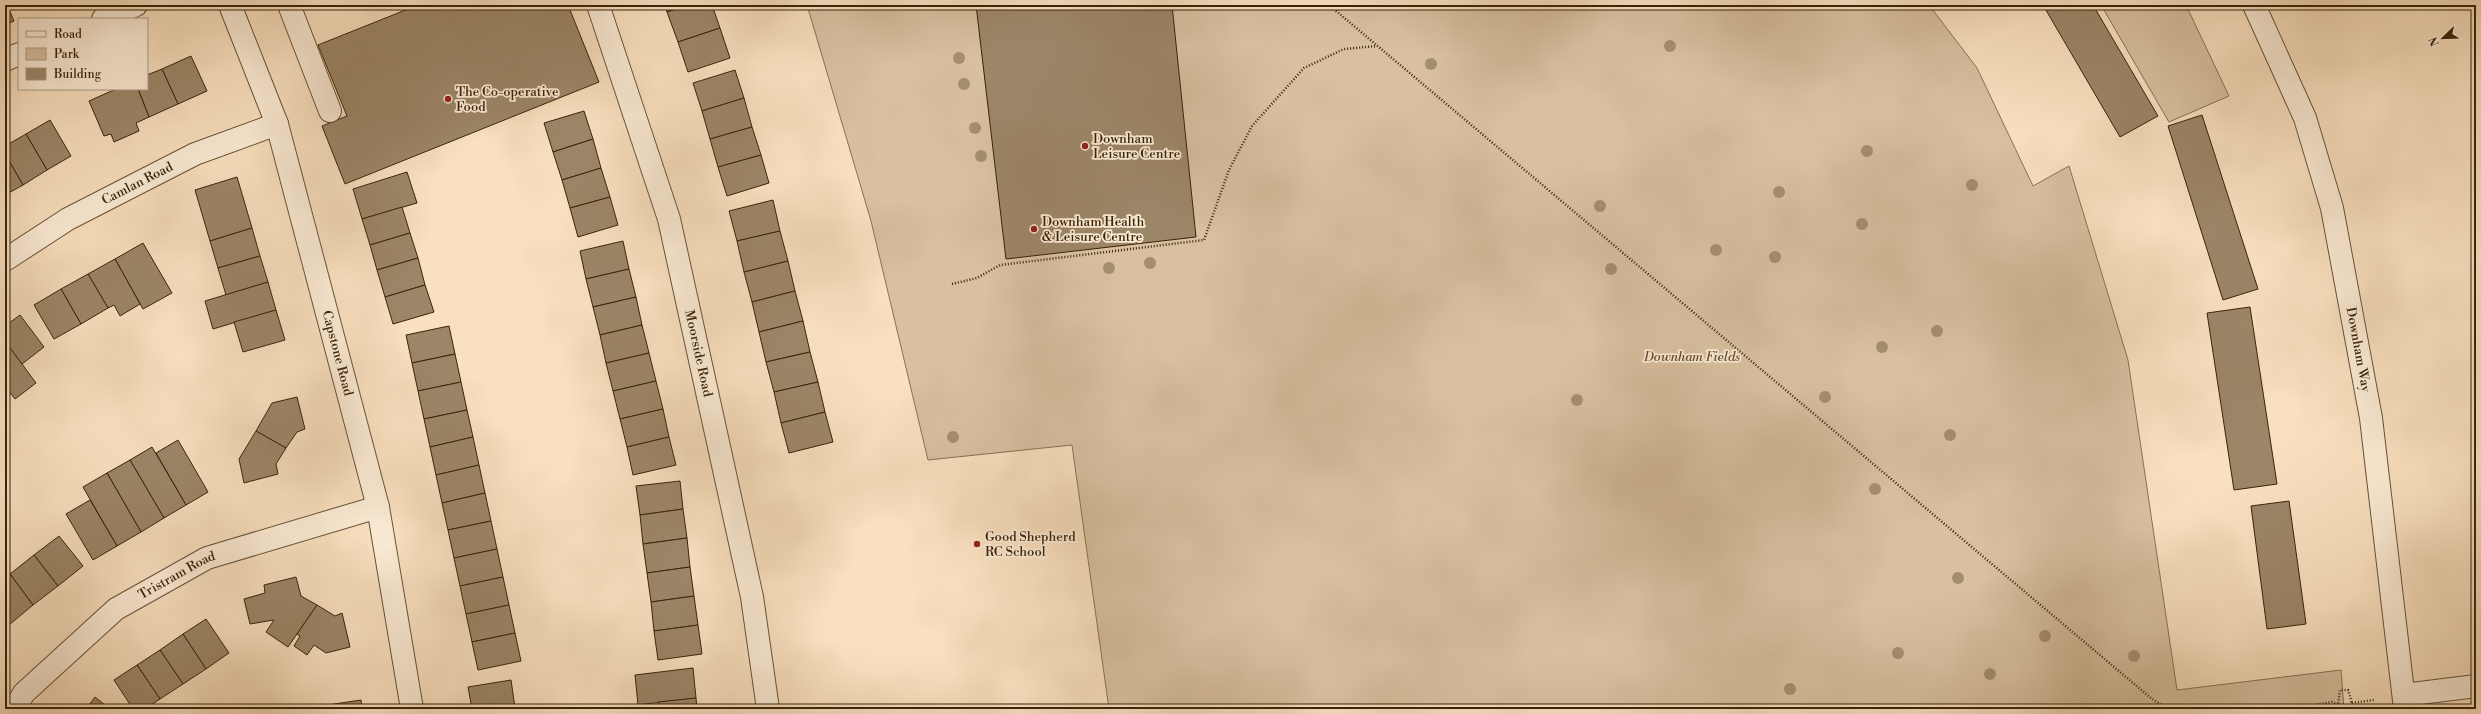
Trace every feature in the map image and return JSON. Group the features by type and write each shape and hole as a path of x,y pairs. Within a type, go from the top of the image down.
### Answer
{"street":[{"path":"105,18 136,5"},
{"name":"Capstone Road","path":"230,5 277,124 378,507 412,709"},
{"name":"Moorside Road","path":"598,5 669,219 752,597 768,709"},
{"name":"Downham Way","path":"2254,5 2305,118 2332,208 2371,418 2391,607 2404,702"},
{"path":"296,7 330,110"},
{"path":"5,60 18,54"},
{"name":"Camlan Road","path":"5,260 68,219 195,154 277,124"},
{"name":"Tristram Road","path":"14,709 24,693 116,609 206,558 378,507"},
{"path":"2404,702 2476,686"}],"path":[{"path":"1329,5 2146,694 2168,709"},
{"path":"952,284 977,278 1000,265 1204,240 1229,170 1252,126 1304,68 1344,49 1377,46"},
{"path":"2340,709 2338,705 2340,690 2348,690 2352,703"},
{"path":"2293,709 2332,702 2338,705"},
{"path":"2330,709 2338,705"}],"green space":[{"name":"Downham Fields","path":"807,5 1929,5 1977,68 2033,186 2069,166 2128,360 2177,690 2341,670 2344,709 1109,709 1072,445 928,460 871,221"},
{"path":"2101,5 2186,5 2229,96 2169,122"}],"building":[{"path":"5,5 7,5 14,21 5,25"},
{"name":"The Co-operative Food","path":"418,5 568,5 599,82 345,184 322,126 347,116 318,45"},
{"path":"665,5 688,5 667,12"},
{"path":"688,5 712,5 720,28 678,42 667,12"},
{"path":"976,5 1172,5 1196,237 1006,259"},
{"path":"2043,5 2093,5 2158,116 2120,137"},
{"path":"720,28 730,58 688,72 678,42"},
{"path":"191,56 207,91 178,104 162,69"},
{"path":"162,69 178,104 149,117 138,90 148,90 148,75"},
{"path":"735,70 744,98 702,111 693,83"},
{"path":"114,90 138,90 149,117 136,123 139,131 114,142 111,134 104,136 89,101"},
{"path":"744,98 752,127 710,139 702,111"},
{"path":"584,111 593,139 553,152 544,123"},
{"path":"2202,115 2258,289 2223,300 2168,126"},
{"path":"50,120 71,156 47,170 26,134"},
{"path":"752,127 761,155 718,167 710,139"},
{"path":"26,134 47,170 23,185 5,154 5,146"},
{"path":"593,139 601,168 562,180 553,152"},
{"path":"5,154 23,185 5,195"},
{"path":"761,155 769,183 727,196 718,167"},
{"path":"601,168 610,197 570,208 562,180"},
{"path":"407,172 417,203 362,219 353,189"},
{"path":"237,177 252,228 210,241 195,190"},
{"path":"610,197 618,225 578,237 570,208"},
{"path":"773,200 780,231 737,241 729,211"},
{"path":"402,207 410,233 370,245 362,219"},
{"path":"252,228 260,256 218,268 210,241"},
{"path":"780,231 788,261 744,272 737,241"},
{"path":"410,233 418,258 377,270 370,245"},
{"path":"623,241 629,269 586,279 580,251"},
{"path":"143,243 172,293 143,309 115,259"},
{"path":"260,256 268,282 226,295 218,268"},
{"path":"418,258 425,285 385,297 377,270"},
{"path":"115,259 140,304 120,316 114,305 108,308 88,274"},
{"path":"788,261 795,291 752,302 744,272"},
{"path":"629,269 636,297 593,307 586,279"},
{"path":"88,274 108,308 81,324 61,289"},
{"path":"268,282 276,310 213,329 205,301"},
{"path":"425,285 434,312 393,324 385,297"},
{"path":"61,289 81,324 54,339 34,305"},
{"path":"795,291 803,321 759,332 752,302"},
{"path":"636,297 642,325 600,335 593,307"},
{"path":"2250,307 2277,484 2234,490 2207,313"},
{"path":"276,310 285,340 243,352 234,322"},
{"path":"20,315 44,347 22,364 5,341 5,326"},
{"path":"803,321 810,352 766,362 759,332"},
{"path":"642,325 649,353 606,363 600,335"},
{"path":"449,326 455,354 412,363 406,335"},
{"path":"5,341 36,383 15,399 5,386"},
{"path":"810,352 818,382 774,392 766,362"},
{"path":"649,353 656,381 613,391 606,363"},
{"path":"455,354 461,382 418,391 412,363"},
{"path":"656,381 663,409 620,419 613,391"},
{"path":"461,382 467,410 424,419 418,391"},
{"path":"818,382 825,412 781,423 774,392"},
{"path":"297,397 305,429 297,432 286,448 256,431 272,403"},
{"path":"663,409 669,437 627,447 620,419"},
{"path":"467,410 473,437 430,447 424,419"},
{"path":"825,412 833,442 789,453 781,423"},
{"path":"256,431 286,448 276,464 278,474 244,483 239,459"},
{"path":"473,437 479,465 436,475 430,447"},
{"path":"669,437 676,465 633,475 627,447"},
{"path":"178,440 208,492 186,505 156,453"},
{"path":"152,447 186,505 164,518 130,460"},
{"path":"130,460 164,518 141,532 107,473"},
{"path":"479,465 485,493 442,503 436,475"},
{"path":"107,473 141,532 117,546 83,487"},
{"path":"680,481 683,509 640,515 636,486"},
{"path":"485,493 491,521 448,530 442,503"},
{"path":"90,500 117,546 93,560 66,514"},
{"path":"2289,501 2306,624 2267,629 2251,506"},
{"path":"683,509 687,538 643,544 640,515"},
{"path":"491,521 497,549 454,558 448,530"},
{"path":"59,536 83,566 58,586 34,555"},
{"path":"687,538 690,567 647,573 643,544"},
{"path":"497,549 503,577 460,586 454,558"},
{"path":"34,555 58,586 33,605 10,574"},
{"path":"690,567 694,596 651,602 647,573"},
{"path":"10,574 33,605 9,625 5,620 5,578"},
{"path":"296,577 301,596 317,605 288,647 266,632 274,620 250,624 244,599 265,593 264,585"},
{"path":"503,577 509,605 466,614 460,586"},
{"path":"694,596 698,625 654,631 651,602"},
{"path":"317,605 335,616 342,613 350,647 326,653 314,645 307,655 294,646 300,636 297,634"},
{"path":"509,605 515,633 472,642 466,614"},
{"path":"206,619 229,653 206,669 183,634"},
{"path":"698,625 702,654 658,660 654,631"},
{"path":"515,633 521,661 478,670 472,642"},
{"path":"183,634 206,669 183,684 160,650"},
{"path":"160,650 183,684 160,699 137,665"},
{"path":"137,665 160,699 145,709 133,709 114,680"},
{"path":"693,668 696,698 638,705 635,675"},
{"path":"511,680 515,708 472,709 468,687"},
{"path":"95,697 110,709 86,709"},
{"path":"696,698 697,709 659,709 658,702"},
{"path":"361,700 362,709 321,709 321,706"}],"place":[{"name":"The Co-operative Food","path":"448,99"},
{"name":"Downham Leisure Centre","path":"1085,146"},
{"name":"Downham Health & Leisure Centre","path":"1034,229"},
{"name":"Good Shepherd RC School","path":"977,544"}]}
